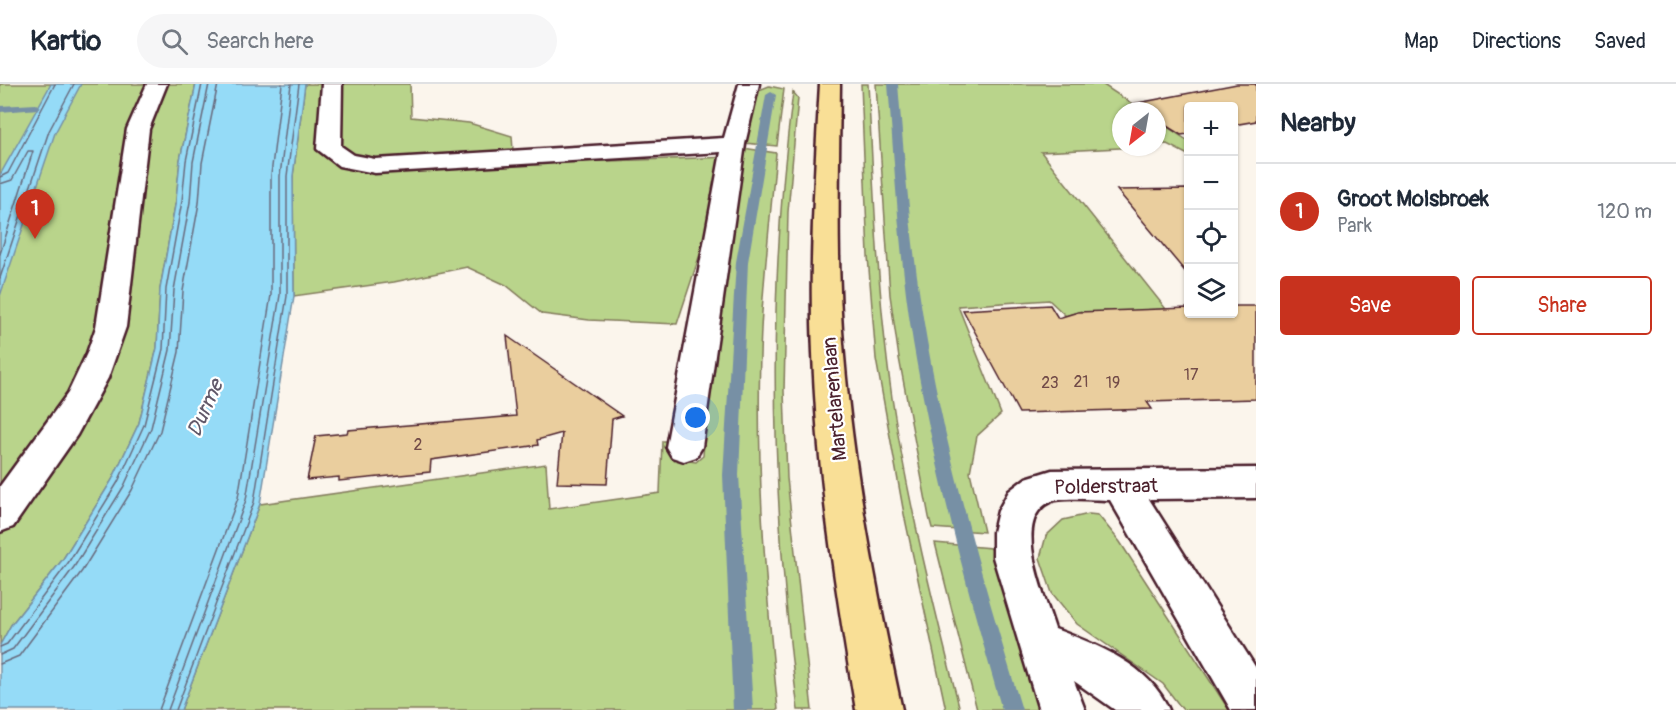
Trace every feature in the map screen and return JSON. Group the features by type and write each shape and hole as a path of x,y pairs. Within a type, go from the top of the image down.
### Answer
{"main road":[{"name":"Martelarenlaan","path":"830,84 825,252 831,392 856,594 879,710"}],"street":[{"path":"0,515 74,410 104,356 111,327 138,129 157,84"},
{"path":"332,84 329,149 347,161 375,166 734,144"},
{"path":"684,447 734,144 749,84"},
{"name":"Polderstraat","path":"1039,645 1012,557 1013,529 1017,510 1023,498 1035,489 1052,485 1256,483"},
{"path":"1121,486 1256,710"},
{"path":"1039,645 1062,710"},
{"path":"1039,645 1061,652 1104,673 1146,710"}],"green space":[{"path":"0,84 196,84 180,160 176,200 160,289 157,348 139,423 112,480 63,559 11,625 0,645"},
{"path":"305,84 410,84 411,117 469,123 512,136 514,164 732,157 677,324 589,320 542,314 506,285 467,267 394,282 294,296 293,176"},
{"path":"861,84 868,84 879,281 898,437 931,594 960,710 946,710 904,514 876,359 868,256"},
{"path":"876,84 1102,84 1129,102 1112,102 1112,148 1041,152 1166,309 1141,310 1131,328 1117,311 1102,311 1108,335 1081,311 1066,316 1049,300 958,306 1001,414 977,436 970,472 984,532 932,528 899,358 890,295"},
{"path":"769,86 784,89 777,146 744,143 755,96 759,90"},
{"path":"793,92 798,98 788,212 784,391 787,478 812,710 798,710 782,556 777,478 775,401 779,246 784,169"},
{"path":"1166,126 1184,138 1184,153 1167,144"},
{"path":"743,148 776,153 762,307 759,424 765,568 778,710 181,710 260,504 546,464 549,509 660,493 662,441 668,441 682,460 696,462 703,456 708,386"},
{"path":"1089,514 1098,515 1120,542 1229,710 1183,710 1163,684 1077,624 1052,593 1040,558 1046,536 1063,520"},
{"path":"935,543 991,548 1044,710 977,710"}],"water":[{"path":"51,84 81,84 55,133 0,296 0,175"},
{"name":"Durme","path":"196,84 305,84 293,176 294,296 260,504 181,710 0,710 0,645 11,625 63,559 112,480 139,423 157,348 160,289 176,200 180,160"}],"building":[{"path":"1237,84 1256,84 1256,121 1238,124 1238,102 1184,102 1184,135 1181,135 1166,126 1166,102 1143,102"},
{"path":"1184,189 1184,270 1117,190"},
{"path":"1050,305 1058,318 1078,312 1184,308 1184,318 1238,318 1238,306 1256,306 1256,399 1147,402 1152,409 1019,413 963,310"},
{"path":"507,336 622,416 612,419 607,484 557,483 562,433 537,440 538,445 431,460 430,472 339,481 339,477 307,480 316,436 347,433 348,430 516,416"}],"waterway":[{"path":"893,84 904,213 920,341 938,434 960,527 1012,710"},
{"path":"743,710 731,475 742,262 771,95"},
{"path":"0,109 36,107"}],"place":[{"name":"Groot Molsbroek","path":"35,239"}]}
